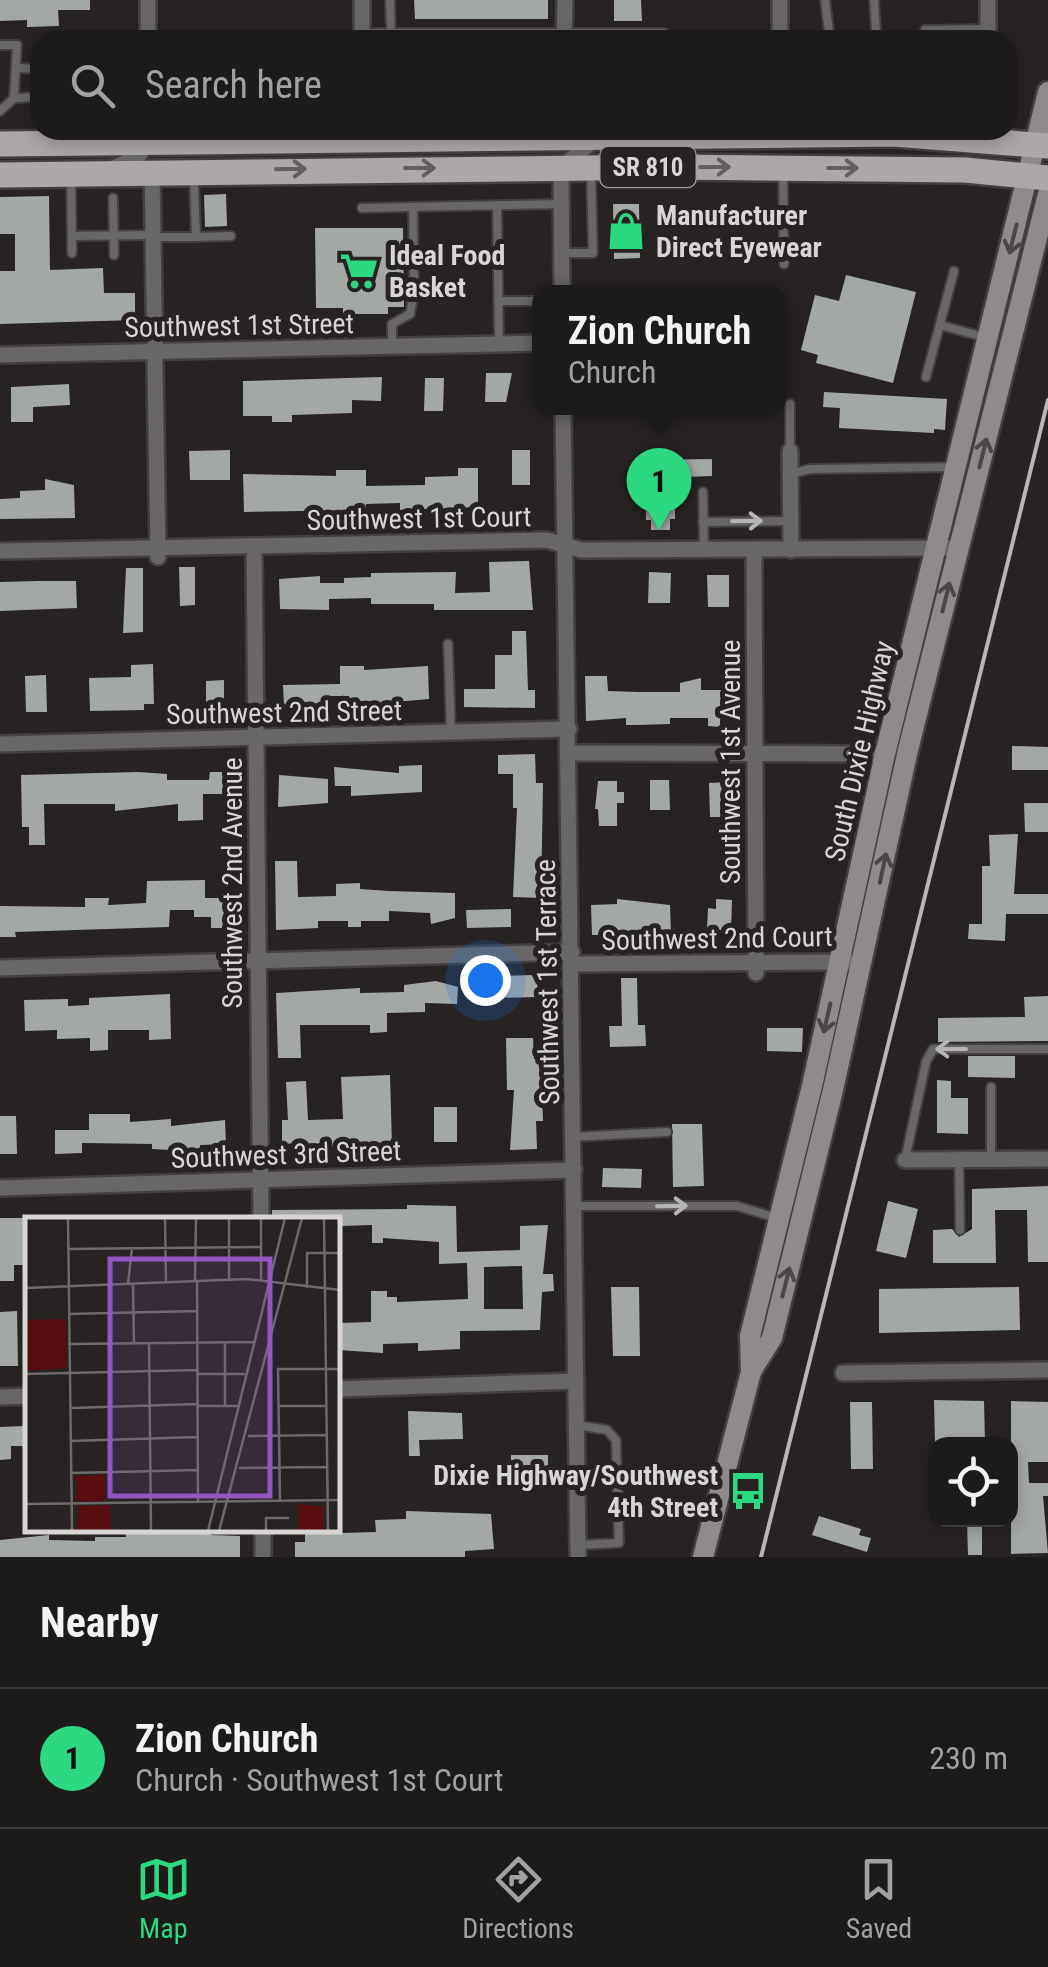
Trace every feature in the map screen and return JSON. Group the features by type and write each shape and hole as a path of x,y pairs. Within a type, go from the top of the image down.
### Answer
{"main road":[{"name":"South Dixie Highway","path":"703,1557 751,1372 750,1336 935,547 988,338 1038,177 1048,92"},
{"name":"SR 810","path":"0,144 67,140"},
{"name":"SR 810","path":"0,175 363,168 782,167 965,170 1038,177"},
{"name":"South Dixie Highway","path":"751,1372 772,1338 958,548 1048,194"}],"street":[{"path":"148,0 148,30"},
{"path":"362,0 362,30"},
{"path":"564,30 565,0"},
{"path":"780,0 780,30"},
{"path":"988,0 988,30"},
{"path":"108,171 138,157 147,140"},
{"path":"363,140 363,168"},
{"path":"513,168 544,152 555,140"},
{"path":"562,285 562,168 596,140"},
{"path":"152,171 158,552"},
{"name":"Southwest 1st Street","path":"0,355 532,343"},
{"name":"Southwest 1st Terrace","path":"564,415 578,1551"},
{"path":"790,451 791,550"},
{"name":"Southwest 1st Court","path":"0,551 158,552 254,546 547,540 581,550 958,548"},
{"name":"Southwest 2nd Avenue","path":"254,546 255,960 261,1217"},
{"name":"Southwest 1st Avenue","path":"754,550 756,967"},
{"name":"Southwest 2nd Street","path":"0,744 568,729"},
{"path":"569,752 885,754"},
{"name":"Southwest 2nd Court","path":"0,968 255,960 572,958 756,967 862,963"},
{"path":"905,1160 1048,1160"},
{"name":"Southwest 3rd Street","path":"0,1188 574,1170"},
{"path":"843,1373 1048,1370"},
{"path":"340,1389 576,1381"},
{"path":"0,1397 25,1396"}],"lane":[{"path":"390,0 391,30"},
{"path":"825,0 829,30"},
{"path":"874,0 876,30"},
{"path":"924,30 963,30"},
{"path":"0,45 16,45 14,98"},
{"path":"18,68 30,68"},
{"path":"0,110 14,98 30,97"},
{"path":"782,167 784,264"},
{"path":"562,254 593,253 591,168"},
{"path":"194,170 196,237"},
{"path":"70,172 72,253"},
{"path":"113,198 114,256"},
{"path":"362,208 561,204"},
{"path":"497,206 499,344"},
{"path":"392,346 392,324 410,314 414,292 413,207"},
{"path":"72,236 231,236"},
{"path":"926,377 954,271"},
{"path":"498,301 532,300"},
{"path":"940,325 988,338"},
{"path":"790,404 790,451"},
{"path":"790,474 810,469 955,467"},
{"path":"703,492 704,550"},
{"path":"703,522 790,520"},
{"path":"448,644 450,733"},
{"path":"905,1160 926,1062 933,1049 1048,1049"},
{"path":"991,1086 991,1160"},
{"path":"573,1136 668,1132"},
{"path":"959,1160 960,1230"},
{"path":"574,1206 737,1206 779,1219"},
{"path":"577,1424 607,1430 616,1440 619,1542 578,1551"}],"building":[{"path":"0,0 90,0 90,10 58,10 59,26 27,27 27,20 0,21"},
{"path":"414,0 548,0 548,19 415,19"},
{"path":"614,0 641,0 642,21 614,21"},
{"path":"226,194 227,226 205,227 204,195"},
{"path":"49,196 50,270 103,268 104,293 135,293 135,320 0,324 0,271 15,271 15,234 0,234 0,197"},
{"name":"Manufacturer Direct Eyewear","path":"613,204 639,204 640,258 614,259"},
{"path":"315,228 403,228 404,307 388,307 388,314 343,314 343,308 316,308"},
{"path":"846,275 916,292 893,383 816,363 818,355 801,350 815,295 839,301"},
{"path":"486,373 512,373 506,402 485,402"},
{"path":"382,377 381,401 352,400 352,413 292,415 292,422 272,422 272,416 243,416 243,381"},
{"path":"425,378 444,378 443,411 424,411"},
{"path":"69,384 70,405 33,407 33,422 11,422 11,387"},
{"path":"824,392 947,399 945,430 934,429 934,433 839,428 840,408 823,407"},
{"path":"230,450 230,480 190,480 189,451"},
{"path":"512,450 530,450 530,485 512,485"},
{"path":"712,459 712,476 685,477 686,493 675,493 675,519 670,519 670,530 651,530 651,520 646,520 645,460"},
{"path":"458,468 478,468 478,507 400,510 400,503 366,504 366,510 244,512 243,474 336,476 336,470 366,470 366,486 425,485 425,477 458,476"},
{"path":"45,479 74,485 75,518 0,519 0,499 20,498 20,491 45,490"},
{"path":"529,561 533,610 434,610 434,604 371,604 371,598 329,599 329,610 280,609 279,579 320,576 320,583 344,583 344,578 371,577 371,573 456,572 455,593 490,592 489,562"},
{"path":"179,567 195,567 195,605 180,606"},
{"path":"126,568 143,568 143,632 123,633"},
{"path":"649,572 671,573 670,603 648,603"},
{"path":"707,575 729,575 729,607 708,607"},
{"path":"76,581 77,608 0,611 0,582"},
{"path":"512,631 526,631 528,690 535,690 535,708 464,707 464,689 495,689 495,655 512,655"},
{"path":"153,664 154,704 144,704 144,710 90,711 89,678 131,677 131,665"},
{"path":"340,666 364,666 364,670 428,666 429,699 349,706 349,696 325,696 325,706 284,707 283,685 340,684"},
{"path":"46,675 47,712 26,712 25,676"},
{"path":"585,676 607,676 608,691 637,692 680,692 680,683 701,678 701,690 730,690 729,719 720,719 720,727 708,726 708,718 670,718 670,724 637,725 626,725 626,718 586,721"},
{"path":"224,680 224,714 206,714 206,681"},
{"path":"1012,746 1048,747 1048,770 1012,770"},
{"path":"535,754 536,783 543,783 541,898 513,897 517,808 513,808 513,774 498,774 498,755"},
{"path":"422,765 422,792 351,796 351,786 335,786 334,767 399,773 399,766"},
{"path":"210,772 233,772 232,794 203,794 203,820 178,821 178,804 115,811 115,804 44,804 45,845 29,845 29,827 22,827 21,775 167,774 167,780 209,780"},
{"path":"279,775 328,779 328,803 278,807"},
{"path":"650,780 669,780 670,810 650,810"},
{"path":"598,781 617,781 617,792 624,792 624,803 617,803 617,826 599,826 595,809"},
{"path":"729,782 729,817 710,817 709,783"},
{"path":"1024,803 1048,803 1048,832 1025,832"},
{"path":"1018,834 1014,894 1048,894 1048,914 1006,914 1005,941 968,939 969,924 982,924 982,866 990,866 989,835"},
{"path":"275,861 297,861 298,897 336,896 336,884 360,883 360,889 455,893 455,918 431,924 430,913 389,911 389,921 361,921 361,927 348,927 348,921 318,921 318,928 276,930"},
{"path":"205,880 205,898 230,898 230,928 211,928 211,917 194,917 194,910 170,910 169,927 15,932 16,937 0,937 0,906 85,907 85,898 109,898 108,905 146,903 147,881"},
{"path":"617,899 670,905 671,935 592,935 591,905 617,904"},
{"path":"716,899 732,900 731,931 707,930 708,908 716,909"},
{"path":"511,909 511,927 467,928 466,910"},
{"path":"537,975 538,997 490,998 496,976"},
{"path":"621,978 637,978 638,1025 645,1025 646,1046 610,1047 609,1026 622,1026"},
{"path":"436,981 458,987 457,1004 425,1003 425,1012 387,1013 387,1032 370,1033 370,1025 300,1025 301,1058 278,1058 276,993 360,988 360,993 404,992 404,985"},
{"path":"170,994 171,1039 149,1040 149,1030 108,1030 108,1050 90,1051 90,1038 57,1039 57,1030 25,1031 24,1000 68,999 68,1006 89,1005 89,998"},
{"path":"1048,996 1048,1041 938,1042 938,1018 1025,1017 1024,997"},
{"path":"767,1028 803,1028 802,1052 767,1051"},
{"path":"506,1038 533,1038 534,1059 541,1059 543,1121 536,1121 537,1149 510,1150 514,1090 507,1090"},
{"path":"968,1056 1015,1056 1015,1078 968,1077"},
{"path":"390,1075 392,1145 304,1148 304,1143 282,1144 282,1120 288,1120 286,1082 306,1081 308,1120 343,1119 341,1077"},
{"path":"937,1080 951,1081 951,1098 968,1098 968,1134 937,1133"},
{"path":"434,1107 457,1107 457,1142 434,1142"},
{"path":"89,1114 130,1114 130,1122 171,1119 171,1126 225,1120 226,1144 200,1145 200,1150 189,1151 152,1149 152,1144 82,1143 82,1153 55,1154 55,1130 89,1130"},
{"path":"0,1116 16,1116 17,1154 0,1154"},
{"path":"672,1124 702,1124 704,1186 673,1187"},
{"path":"603,1168 642,1169 641,1188 602,1187"},
{"path":"1048,1186 1048,1262 1028,1262 1027,1210 995,1210 996,1263 933,1263 933,1230 952,1229 959,1237 972,1229 972,1189"},
{"path":"888,1201 918,1209 906,1258 876,1251"},
{"path":"456,1206 457,1252 520,1250 520,1226 548,1225 543,1274 553,1274 554,1291 542,1292 540,1330 460,1331 460,1349 418,1351 418,1343 383,1344 383,1353 340,1350 340,1323 371,1322 371,1291 387,1291 387,1297 397,1297 397,1302 468,1299 467,1263 439,1264 439,1242 383,1238 383,1243 372,1243 372,1225 342,1226 340,1217 272,1217 272,1210","holes":["522,1266 523,1309 484,1309 484,1267"]},
{"path":"0,1218 25,1218 25,1265 14,1265 14,1281 0,1281"},
{"path":"611,1287 639,1287 640,1356 613,1356"},
{"path":"1019,1287 1020,1330 879,1333 879,1289"},
{"path":"17,1311 18,1366 0,1366 0,1312"},
{"path":"934,1400 984,1401 985,1437 935,1437"},
{"path":"1011,1401 1048,1402 1048,1462 1028,1462 1029,1483 1048,1483 1048,1496 1043,1496 1048,1553 1011,1554 1011,1527 1018,1527 1018,1437 1011,1437"},
{"path":"850,1402 872,1402 873,1469 851,1469"},
{"path":"408,1411 462,1413 463,1439 419,1440 420,1456 409,1456"},
{"path":"24,1426 24,1446 11,1446 11,1459 0,1460 0,1427"},
{"path":"511,1455 548,1455 548,1479 511,1479"},
{"path":"406,1511 491,1514 494,1549 465,1551 465,1557 295,1557 295,1542 305,1542 305,1534 376,1532 375,1520 406,1519"},
{"path":"819,1516 861,1529 859,1535 871,1538 867,1552 812,1535"},
{"path":"967,1527 982,1527 982,1555 968,1555"},
{"path":"125,1532 240,1536 240,1557 0,1557 0,1540 49,1535 49,1540 126,1537"}],"railway":[{"path":"761,1557 1048,400"}],"place":[{"name":"Manufacturer Direct Eyewear","path":"626,231"},
{"name":"Ideal Food Basket","path":"359,271"},
{"name":"Zion Church","path":"659,530"},
{"name":"Dixie Highway/Southwest 4th Street","path":"748,1491"}]}
